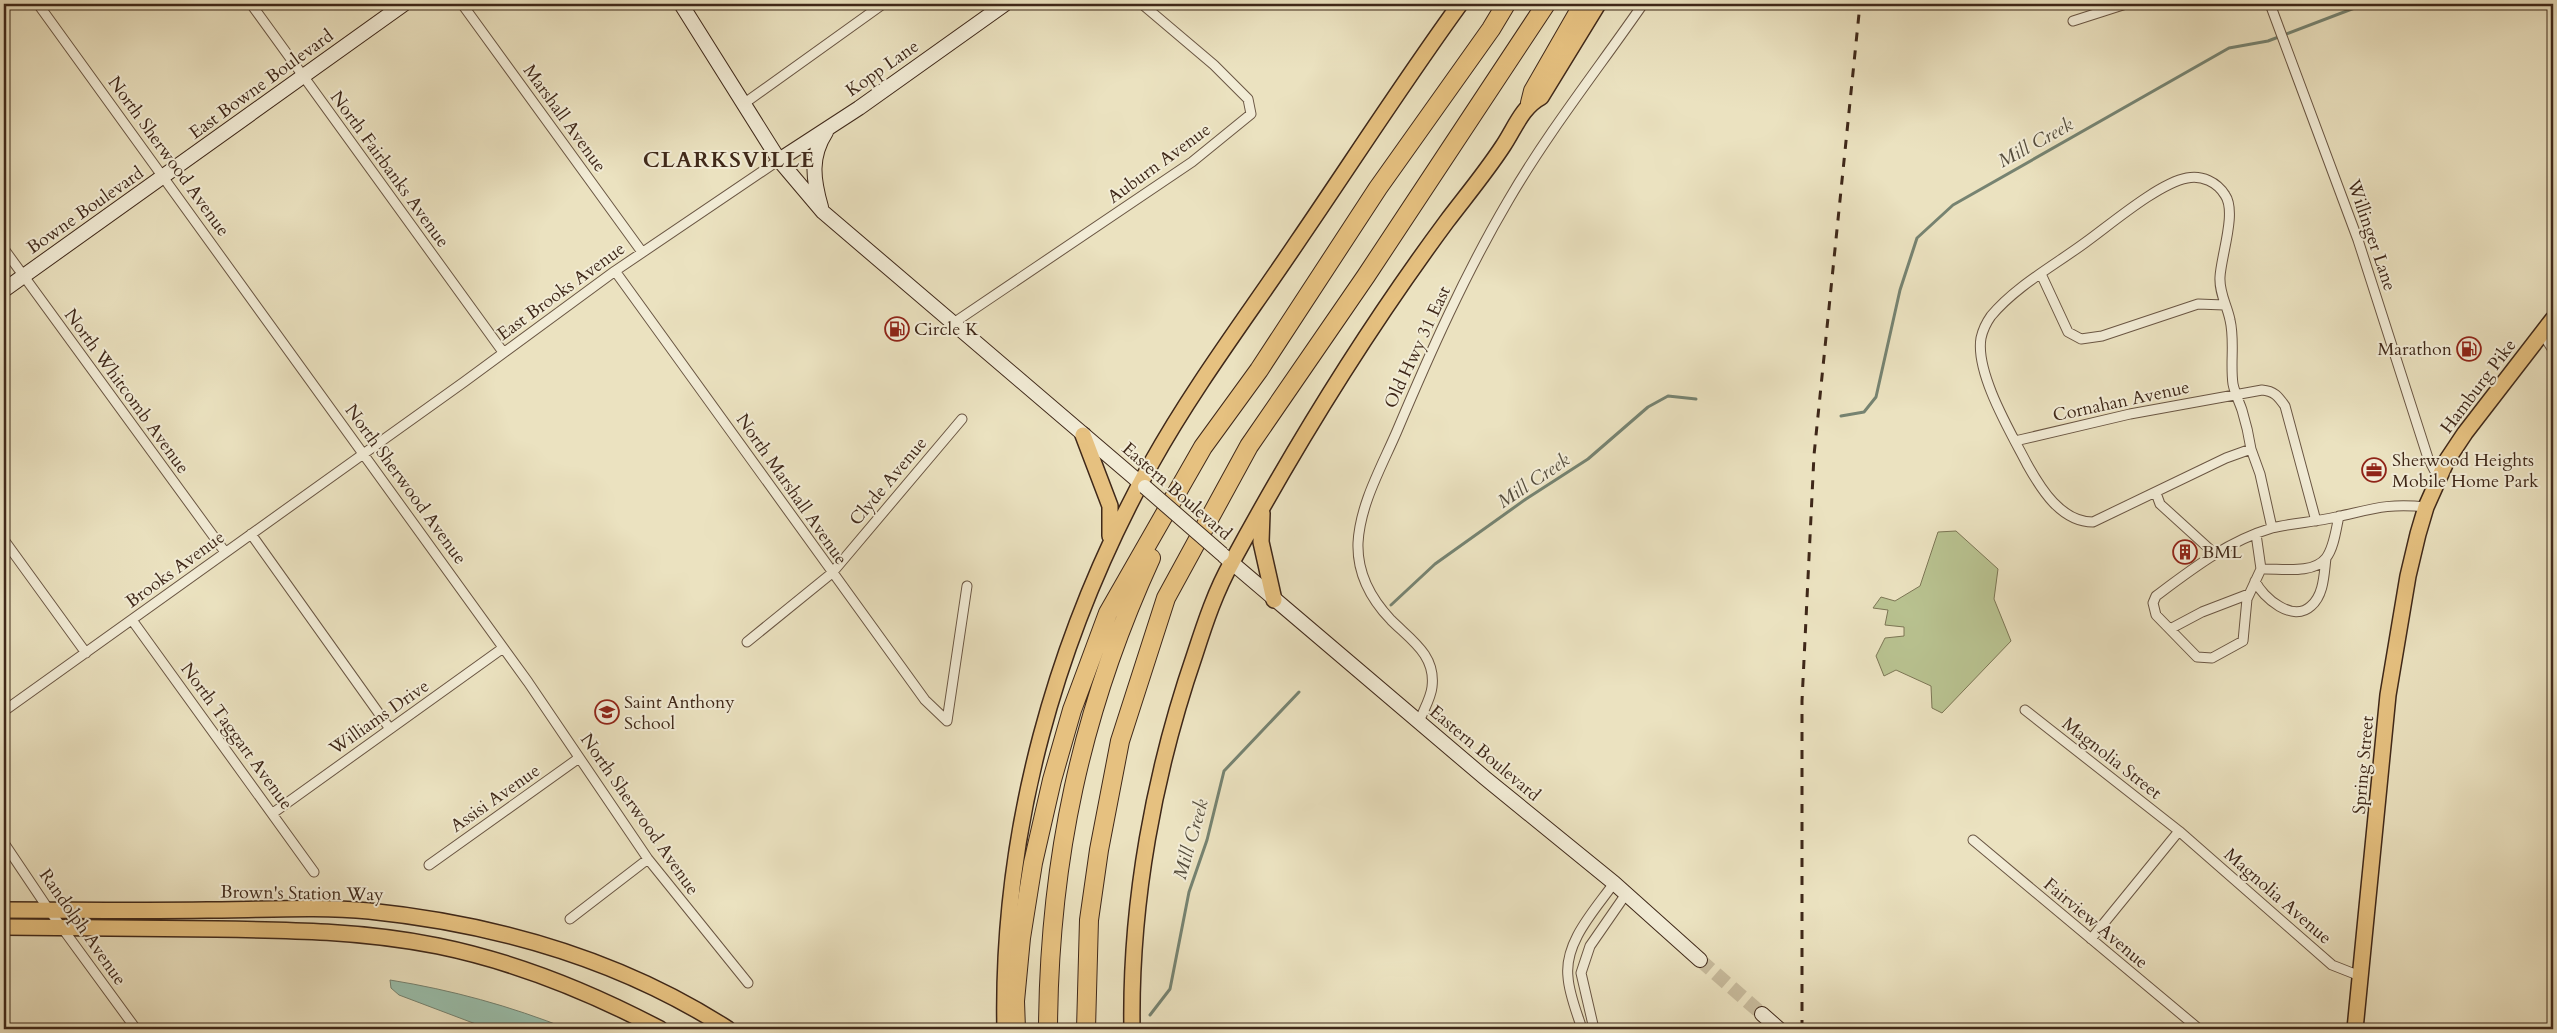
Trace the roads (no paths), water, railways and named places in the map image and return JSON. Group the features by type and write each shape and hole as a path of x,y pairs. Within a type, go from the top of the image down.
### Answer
{"highway":[{"path":"1016,1029 1015,1001 1021,938 1033,864 1052,780 1072,710 1108,613 1203,446 1259,370 1378,188 1491,29 1506,4"},
{"path":"1086,1029 1089,920 1099,850 1120,741 1166,598 1248,446 1366,276 1546,4"},
{"path":"1530,103 1533,91 1582,4"},
{"path":"1048,1029 1049,968 1056,889 1069,802 1093,710 1124,619 1203,446"}],"main road":[{"name":"East Bowne Boulevard","path":"164,177 404,4"},
{"name":"Eastern Boulevard","path":"681,4 742,105 779,160 823,212 1143,485 1274,600 1614,883 1700,960"},
{"name":"Kopp Lane","path":"779,160 828,128 1005,4"},
{"path":"1005,1029 1008,922 1018,844 1032,768 1058,674 1085,600 1109,546 1186,407 1460,4"},
{"path":"1132,1029 1136,915 1158,789 1182,691 1226,558 1263,505 1313,418 1403,280 1503,146 1530,103 1540,97 1598,4"},
{"path":"823,212 813,167 818,145 828,128"},
{"name":"Bowne Boulevard","path":"4,290 104,217 164,177"},
{"name":"Hamburg Pike","path":"2426,507 2447,460 2465,433 2553,319"},
{"path":"1083,435 1110,506 1109,546"},
{"path":"1263,505 1261,542 1274,600"},
{"name":"Spring Street","path":"2355,1029 2388,695 2408,576 2426,507"},
{"name":"Brown's Station Way","path":"4,910 337,910 446,921 523,939 616,971 669,996 728,1029"},
{"name":"Brown's Station Way","path":"4,927 314,930 396,938 438,946 520,968 587,993 660,1029"},
{"path":"1762,1014 1779,1029"}],"street":[{"name":"North Sherwood Avenue","path":"38,4 504,648 648,859 748,983"},
{"name":"North Fairbanks Avenue","path":"251,4 504,352"},
{"name":"Marshall Avenue","path":"462,4 642,252"},
{"path":"742,105 883,4"},
{"name":"Auburn Avenue","path":"952,324 1192,162 1252,114 1248,99 1214,65 1142,4"},
{"name":"Old Hwy 31 East","path":"1419,722 1432,688 1431,669 1419,645 1390,619 1364,582 1358,544 1361,518 1408,404 1451,310 1508,201 1533,161 1643,4"},
{"path":"2073,21 2126,4"},
{"name":"Willinger Lane","path":"2270,4 2358,240 2428,458 2439,479"},
{"name":"East Brooks Avenue","path":"364,453 615,271 779,160"},
{"path":"2251,449 2226,458 2093,522 2082,522 2063,513 2046,492 2015,441 1996,403 1982,359 1981,340 1984,326 2010,297 2137,204 2175,182 2198,177 2211,181 2227,197 2230,212 2220,280 2224,305 2230,318 2233,339 2233,382 2235,395 2241,407 2251,449 2260,474 2272,528"},
{"name":"North Whitcomb Avenue","path":"4,249 225,552"},
{"name":"North Marshall Avenue","path":"615,271 925,700 947,721 966,586"},
{"path":"2041,274 2068,332 2082,339 2102,336 2198,304 2224,305"},
{"path":"2542,333 2553,350"},
{"name":"Cornahan Avenue","path":"2015,441 2130,414 2235,395 2270,391 2282,401 2302,463 2316,520"},
{"name":"Clyde Avenue","path":"747,642 832,572 962,419"},
{"name":"Brooks Avenue","path":"4,711 364,453"},
{"path":"2156,493 2160,504 2215,554"},
{"path":"2256,534 2261,569 2249,594 2243,641 2212,658 2197,657 2156,615 2154,603 2156,596 2215,554 2226,547 2256,534 2272,528 2339,516 2382,505 2426,507"},
{"path":"2255,581 2270,602 2284,610 2302,610 2311,607 2318,596 2326,558 2339,516"},
{"path":"251,534 390,728"},
{"path":"4,540 86,653"},
{"path":"2261,569 2303,568 2317,564 2326,558"},
{"path":"2170,629 2202,612 2249,594"},
{"name":"North Taggart Avenue","path":"132,620 314,872"},
{"name":"Williams Drive","path":"273,813 504,648"},
{"name":"Magnolia Street","path":"2025,710 2179,831"},
{"name":"Assisi Avenue","path":"429,864 579,758"},
{"path":"2091,939 2179,831"},
{"name":"Magnolia Avenue","path":"2179,831 2332,965 2360,976"},
{"name":"Fairview Avenue","path":"1973,840 2199,1029"},
{"name":"Randolph Avenue","path":"4,843 61,927 136,1029"},
{"path":"570,919 648,859"},
{"path":"1582,1029 1568,979 1568,963 1578,936 1614,883"},
{"path":"1594,1029 1581,973 1590,946 1626,894"}],"waterway":[{"name":"Mill Creek","path":"1841,416 1864,412 1876,397 1900,290 1917,238 1953,205 2229,48 2268,41 2365,4"},
{"name":"Mill Creek","path":"1391,605 1435,564 1526,499 1588,459 1648,407 1668,396 1696,399"},
{"name":"Mill Creek","path":"1150,1015 1170,989 1189,892 1207,840 1224,771 1299,692"}],"tunnel":[{"path":"1700,960 1762,1014"}],"railway":[{"path":"1802,1029 1802,701 1814,455 1860,4"}],"place":[{"name":"Circle K","path":"897,329"},
{"name":"Marathon","path":"2469,349"},
{"name":"Sherwood Heights Mobile Home Park","path":"2374,470"},
{"name":"BML","path":"2185,552"},
{"name":"Saint Anthony School","path":"607,712"}],"district":[{"name":"CLARKSVILLE","path":"729,159"}]}
